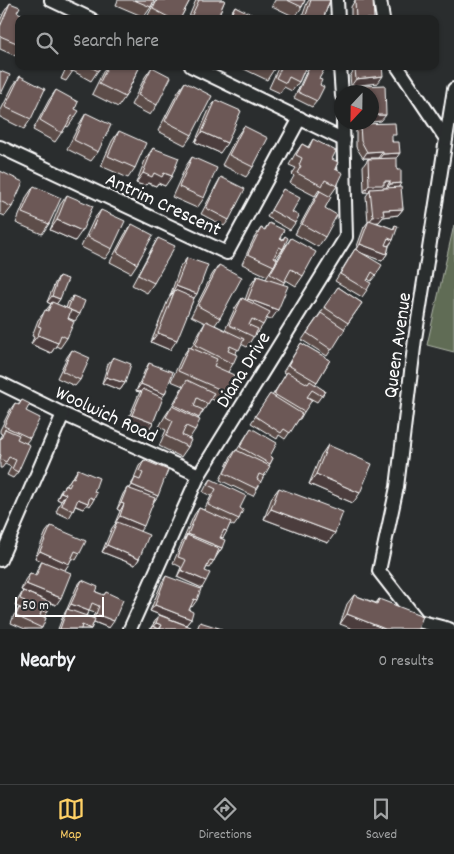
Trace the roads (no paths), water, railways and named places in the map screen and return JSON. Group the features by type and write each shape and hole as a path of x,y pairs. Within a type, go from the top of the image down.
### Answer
{"street":[{"path":"52,0 83,15"},
{"path":"337,0 338,15"},
{"path":"380,0 382,15"},
{"path":"199,70 344,140"},
{"path":"340,70 341,85"},
{"path":"399,70 446,139"},
{"path":"446,139 454,89"},
{"name":"Antrim Crescent","path":"0,148 227,253 300,118"},
{"name":"Diana Drive","path":"130,629 198,475 346,237 343,130"},
{"name":"Queen Avenue","path":"417,625 379,571 397,487 414,339 446,139"},
{"name":"Woolwich Road","path":"0,383 63,414 198,475"},
{"path":"0,560 63,414"},
{"path":"417,625 449,629"}]}
